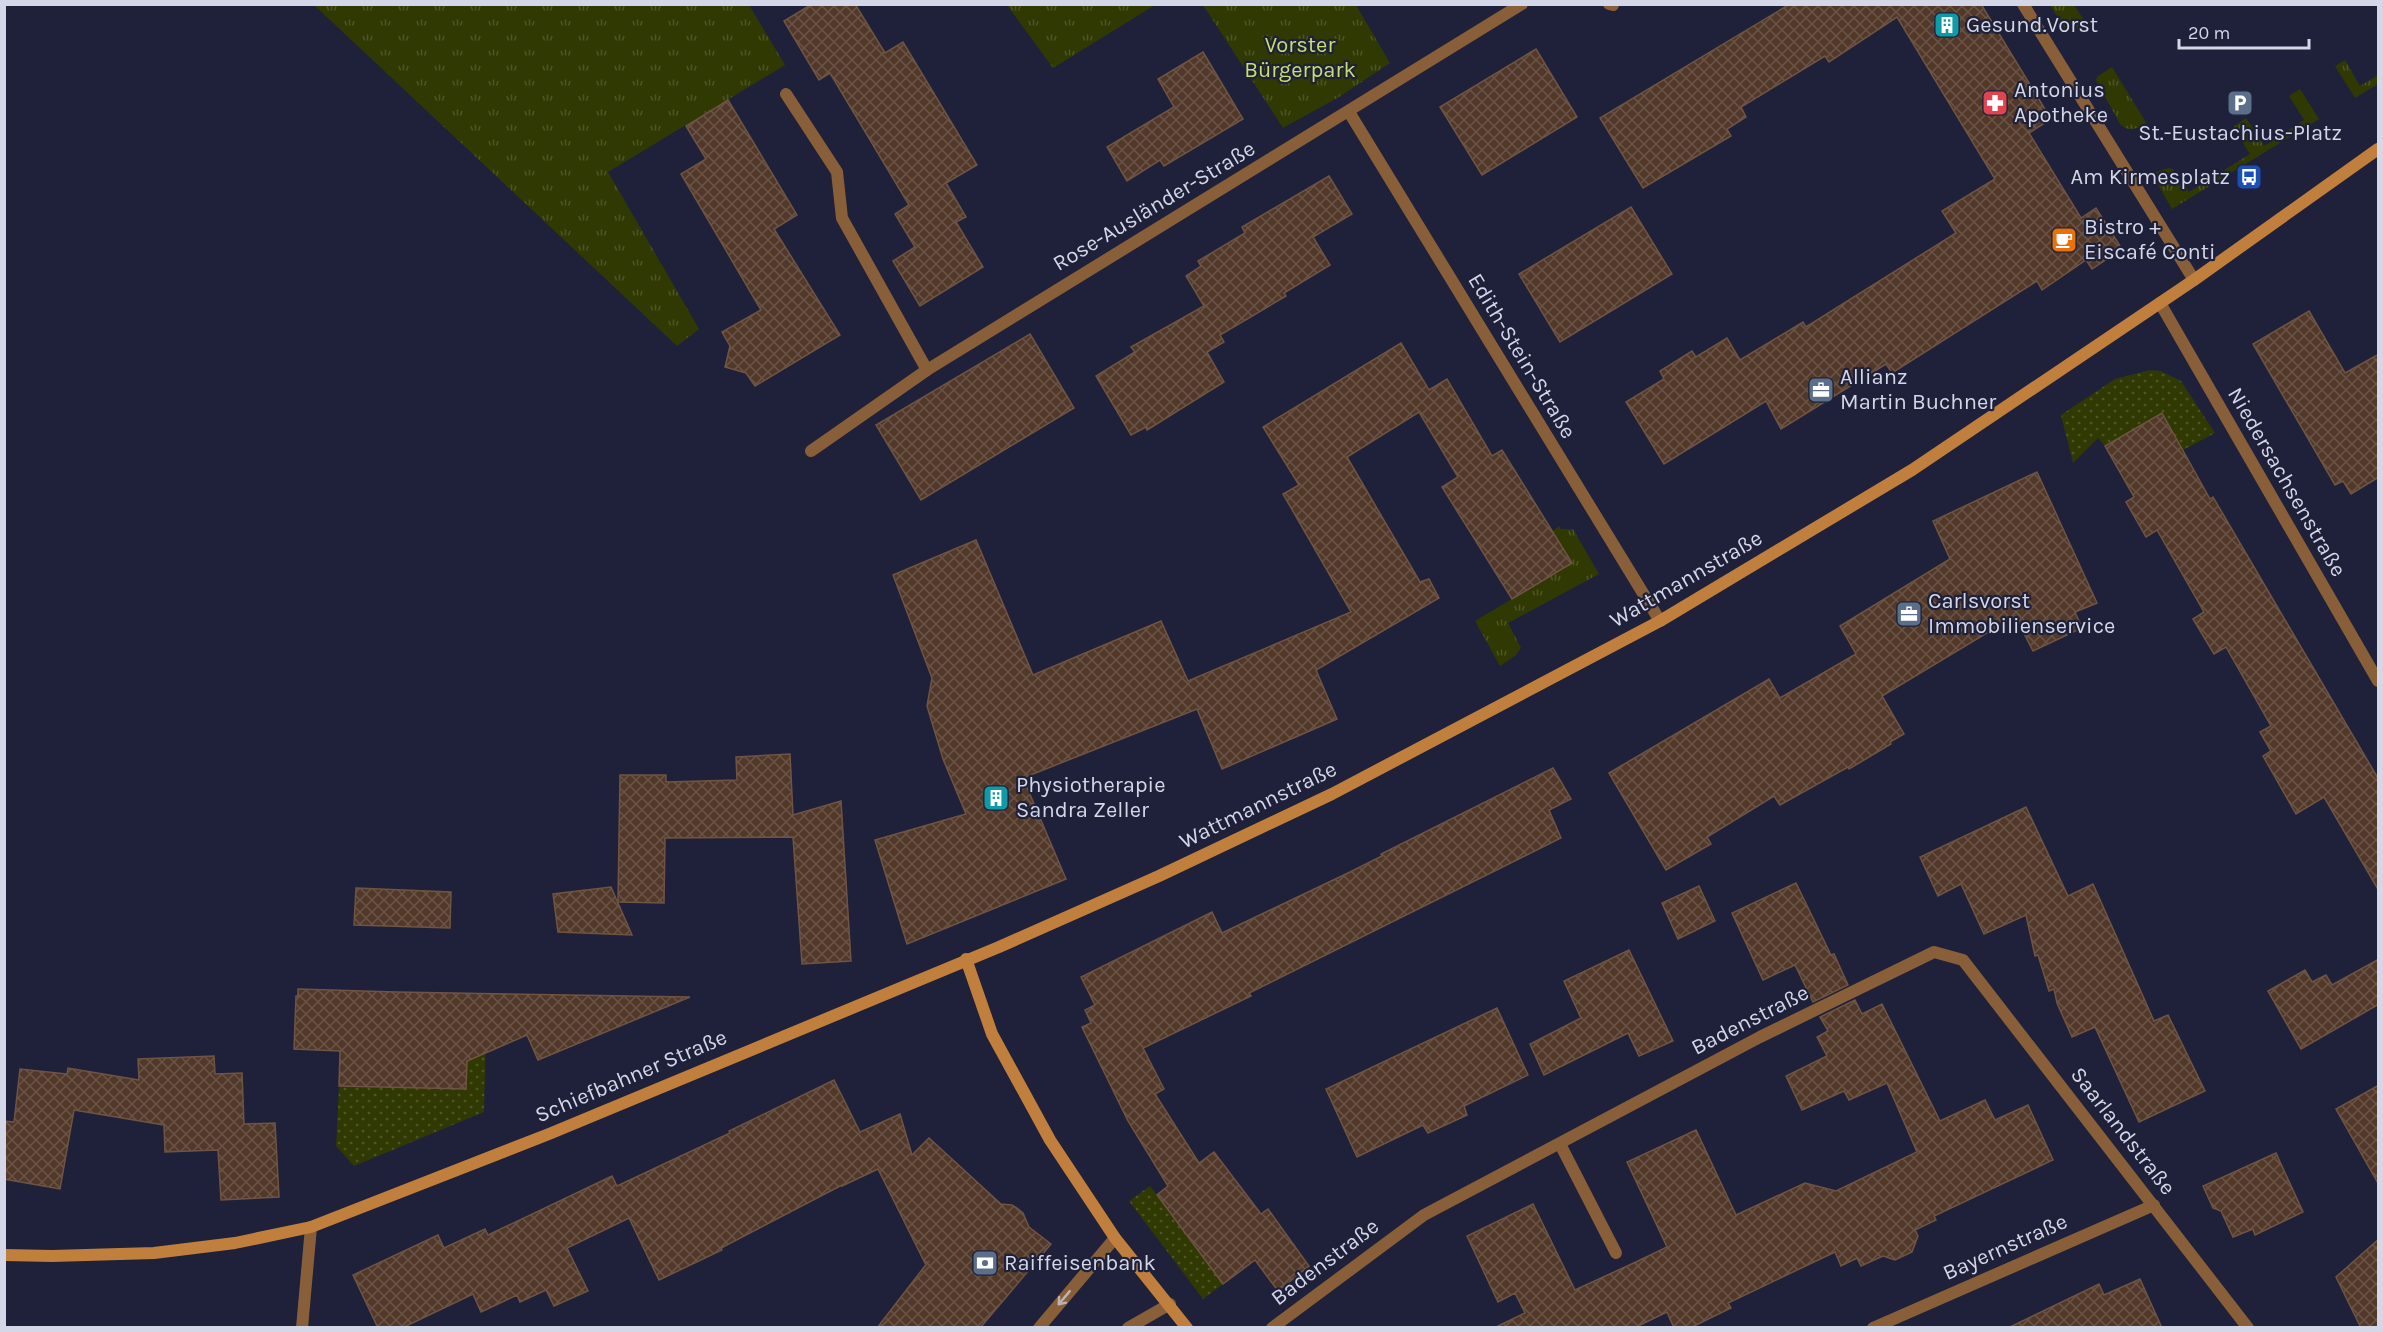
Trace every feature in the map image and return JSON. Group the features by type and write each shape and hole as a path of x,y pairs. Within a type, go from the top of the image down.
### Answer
{"street":[{"name":"Rose-Ausländer-Straße","path":"812,452 927,370 1522,4"},
{"path":"2023,4 2194,280"},
{"path":"786,94 837,172 842,218 927,370"},
{"name":"Edith-Stein-Straße","path":"1349,112 1660,621"},
{"name":"Wattmannstraße","path":"966,959 1135,888 1332,794 1660,621 1912,470 2194,280 2379,148"},
{"name":"Niedersachsenstraße","path":"2160,303 2379,681"},
{"name":"Badenstraße","path":"1272,1328 1424,1215 1475,1186 1560,1144 1760,1037 1934,952 1963,960"},
{"path":"966,959 992,1034 1050,1140 1116,1238 1187,1328"},
{"name":"Schiefbahner Straße","path":"4,1255 154,1253 236,1243 311,1227 549,1134 966,959"},
{"name":"Saarlandstraße","path":"1963,960 2248,1328"},
{"path":"1560,1144 1616,1253"},
{"name":"Bayernstraße","path":"1873,1328 2154,1205"},
{"path":"302,1328 311,1227"},
{"path":"1039,1328 1116,1238"},
{"path":"1128,1328 1170,1304"}],"green space":[{"path":"314,5 749,5 785,65 608,172 699,329 677,346"},
{"path":"1007,5 1155,5 1053,68"},
{"name":"Vorster Bürgerpark","path":"1203,5 1356,5 1390,63 1339,97 1283,128"},
{"path":"2050,5 2074,5 2086,23 2072,32 2066,31"},
{"path":"2345,60 2360,86 2378,75 2378,84 2355,98 2335,66"},
{"path":"2112,67 2147,124 2130,129 2120,124 2096,80 2098,76"},
{"path":"2300,89 2319,119 2172,209 2154,178 2155,172 2173,169 2189,192 2250,154 2233,127 2246,118 2264,146 2304,120 2289,96"},
{"path":"2150,370 2161,371 2181,381 2215,433 2183,450 2161,413 2105,446 2098,438 2073,463 2061,415 2115,379"},
{"path":"1559,526 1561,529 1573,529 1599,574 1508,623 1521,648 1516,655 1500,666 1475,621 1572,563 1553,531"},
{"path":"468,993 487,995 484,1112 354,1166 336,1146 339,1086 466,1089"},
{"path":"1150,1186 1223,1284 1203,1299 1129,1201"}],"building":[{"path":"812,4 855,4 885,53 903,42 977,165 946,183 966,217 956,222 983,267 920,306 893,261 915,247 895,214 909,205 830,73 819,80 784,21"},
{"path":"1790,4 1981,4 2051,119 2029,133 2081,218 2096,208 2122,249 2092,269 2086,260 2042,290 2037,281 1892,373 1886,364 1781,429 1766,401 1664,464 1626,402 1664,379 1660,371 1692,351 1696,357 1727,338 1740,360 1803,322 1806,327 1956,233 1942,211 1995,179 1897,17 1829,62 1825,56 1741,107 1746,117 1727,129 1731,136 1643,188 1600,118"},
{"path":"1536,49 1577,117 1482,175 1440,107"},
{"path":"1203,52 1243,119 1164,166 1160,160 1127,181 1107,147 1174,107 1158,79"},
{"path":"728,100 797,215 774,229 840,335 755,386 746,373 725,367 730,346 722,332 761,310 681,174 706,159 686,126"},
{"path":"1329,176 1352,214 1313,237 1330,265 1284,293 1286,296 1220,335 1224,342 1207,352 1224,382 1147,430 1146,427 1131,435 1096,376 1135,352 1131,347 1204,306 1186,276 1201,266 1198,261 1245,233 1242,227"},
{"path":"1631,207 1672,274 1560,342 1519,274"},
{"path":"2309,311 2345,373 2379,354 2379,477 2351,494 2343,481 2335,485 2253,344"},
{"path":"1030,334 1074,408 921,500 876,425"},
{"path":"1401,343 1429,390 1447,379 1492,456 1502,450 1572,563 1512,599 1442,487 1458,477 1419,412 1347,457 1420,582 1429,579 1439,598 1316,670 1337,719 1222,769 1197,709 1023,778 1066,879 907,944 875,840 966,814 943,759 927,706 932,678 893,575 976,540 1033,675 1161,621 1188,681 1351,612 1283,494 1299,485 1263,427"},
{"path":"2162,413 2210,499 2213,497 2379,780 2379,891 2324,797 2296,814 2263,756 2271,751 2260,732 2271,726 2226,647 2214,654 2193,619 2204,612 2157,530 2146,537 2126,502 2134,497 2105,446"},
{"path":"2037,472 2097,603 2075,612 2082,628 2033,651 2015,616 1882,696 1904,734 1890,742 1891,744 1780,805 1774,796 1707,837 1711,844 1666,870 1609,773 1769,679 1780,698 1856,654 1840,626 1950,559 1933,521"},
{"path":"790,754 793,815 841,801 851,961 802,964 793,837 665,838 664,903 618,902 620,775 666,775 666,782 737,780 736,757"},
{"path":"1553,768 1571,799 1549,810 1561,838 1249,993 1251,996 1143,1048 1164,1089 1155,1094 1199,1163 1214,1152 1261,1214 1268,1209 1309,1266 1278,1291 1255,1260 1223,1284 1157,1195 1168,1186 1128,1121 1082,1027 1091,1023 1085,1010 1095,1005 1081,977 1212,912 1222,933 1348,873 1382,856 1381,854"},
{"path":"2026,807 2068,896 2093,884 2154,1021 2168,1015 2205,1091 2139,1122 2095,1027 2072,1037 2057,1003 2054,989 2049,991 2038,955 2035,956 2026,915 1984,934 1961,884 1938,896 1920,857"},
{"path":"1796,883 1848,985 1813,1002 1795,965 1763,980 1732,913"},
{"path":"1699,886 1715,921 1678,939 1662,903"},
{"path":"611,887 632,935 558,932 553,894"},
{"path":"356,888 451,892 450,928 354,925"},
{"path":"1629,950 1673,1041 1639,1056 1628,1033 1544,1075 1530,1044 1581,1018 1564,981"},
{"path":"2379,959 2379,1004 2301,1049 2268,991 2305,970 2312,982 2326,975 2332,985"},
{"path":"298,989 690,997 538,1060 527,1035 467,1061 466,1089 339,1086 340,1051 294,1049"},
{"path":"1855,1000 1862,1014 1882,1004 1940,1121 1985,1100 1995,1120 2028,1105 2053,1160 1934,1216 1936,1220 1915,1230 1918,1236 1912,1252 1895,1260 1883,1256 1861,1266 1857,1258 1841,1266 1835,1252 1728,1303 1731,1308 1690,1328 1674,1328 1667,1312 1634,1328 1494,1328 1525,1313 1515,1293 1498,1302 1467,1236 1533,1204 1575,1290 1638,1261 1667,1247 1627,1162 1696,1130 1736,1215 1805,1183 1836,1191 1917,1152 1887,1083 1849,1100 1844,1091 1802,1110 1786,1076 1827,1056 1817,1037 1828,1031 1820,1017"},
{"path":"1497,1008 1528,1075 1464,1106 1467,1115 1428,1133 1423,1125 1357,1157 1326,1089"},
{"path":"214,1056 215,1074 242,1073 244,1124 275,1123 279,1197 221,1200 218,1150 165,1152 164,1125 74,1110 60,1189 4,1179 4,1121 14,1122 20,1069 67,1074 68,1068 139,1080 138,1059"},
{"path":"834,1080 860,1132 900,1114 912,1155 929,1138 1001,1204 1012,1205 1023,1213 1029,1227 1051,1244 980,1328 877,1328 928,1262 925,1263 878,1169 842,1185 721,1248 722,1250 659,1280 629,1218 567,1248 588,1291 554,1306 546,1290 520,1302 517,1295 481,1312 473,1294 402,1328 378,1328 353,1275 438,1235 444,1248 485,1229 488,1235 612,1176 617,1186 730,1133 729,1131"},
{"path":"2379,1085 2379,1185 2336,1109"},
{"path":"2276,1153 2303,1212 2255,1235 2253,1229 2233,1237 2221,1211 2213,1208 2203,1186"},
{"path":"2379,1239 2379,1328 2361,1328 2336,1277"},
{"path":"2140,1279 2162,1328 2008,1328 2099,1284 2104,1295"}],"place":[{"name":"Gesund.Vorst","path":"1947,25"},
{"name":"Antonius Apotheke","path":"1995,103"},
{"name":"St.-Eustachius-Platz","path":"2240,103"},
{"name":"Am Kirmesplatz","path":"2249,177"},
{"name":"Bistro + Eiscafé Conti","path":"2064,240"},
{"name":"Allianz Martin Buchner","path":"1821,390"},
{"name":"Carlsvorst Immobilienservice","path":"1909,614"},
{"name":"Physiotherapie Sandra Zeller","path":"996,798"},
{"name":"Raiffeisenbank","path":"985,1263"}]}
